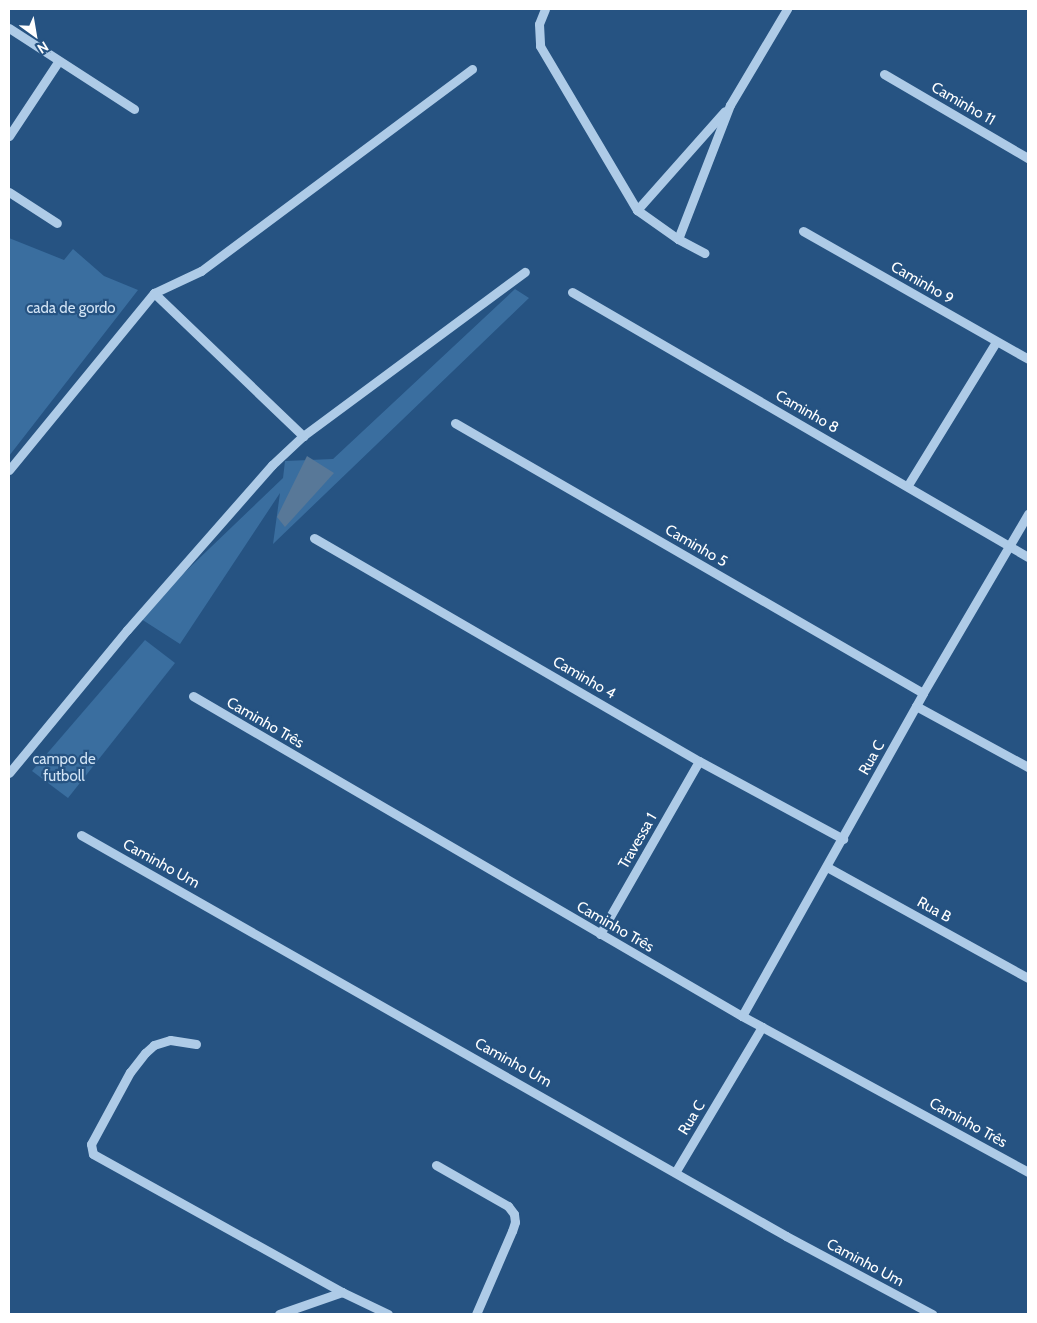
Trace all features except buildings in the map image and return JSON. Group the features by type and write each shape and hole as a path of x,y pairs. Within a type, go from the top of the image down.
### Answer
{"street":[{"path":"545,9 539,24 540,46 637,210 678,239 704,253"},
{"path":"678,239 730,105 787,9"},
{"path":"9,28 58,62 134,109"},
{"path":"9,136 58,62"},
{"path":"9,470 154,292 201,271 472,69"},
{"name":"Caminho 11","path":"884,74 1028,158"},
{"path":"637,210 730,105"},
{"path":"9,192 57,223"},
{"name":"Caminho 9","path":"803,231 1028,359"},
{"path":"9,773 127,630 272,465 303,436 525,272"},
{"path":"154,292 303,436"},
{"name":"Caminho 8","path":"572,292 908,485 1028,558"},
{"path":"908,485 996,342"},
{"name":"Caminho 5","path":"455,423 923,693"},
{"name":"Rua C","path":"742,1016 843,839 923,693 1028,514"},
{"name":"Caminho 4","path":"314,538 699,761 843,839"},
{"name":"Caminho Três","path":"192,696 742,1016 1028,1172"},
{"path":"916,706 1028,767"},
{"name":"Travessa 1","path":"600,934 699,761"},
{"name":"Caminho Um","path":"81,835 786,1236 932,1314"},
{"name":"Rua B","path":"827,867 1028,978"},
{"name":"Rua C","path":"676,1172 762,1027"},
{"path":"196,1044 170,1040 154,1045 145,1053 130,1072 91,1144 92,1154 342,1292 388,1314"},
{"path":"436,1166 508,1206 514,1214 515,1222 512,1231 476,1314"},
{"path":"279,1314 342,1292"}],"green space":[{"name":"cada de gordo","path":"9,238 64,260 73,249 104,276 138,290 9,456"},
{"path":"515,289 529,298 273,544 280,493 180,644 138,617 283,478 285,461 333,459"},
{"name":"campo de futboll","path":"145,640 175,663 68,798 32,771"}],"shaded area":[{"path":"307,456 334,473 285,527 277,517"}]}
